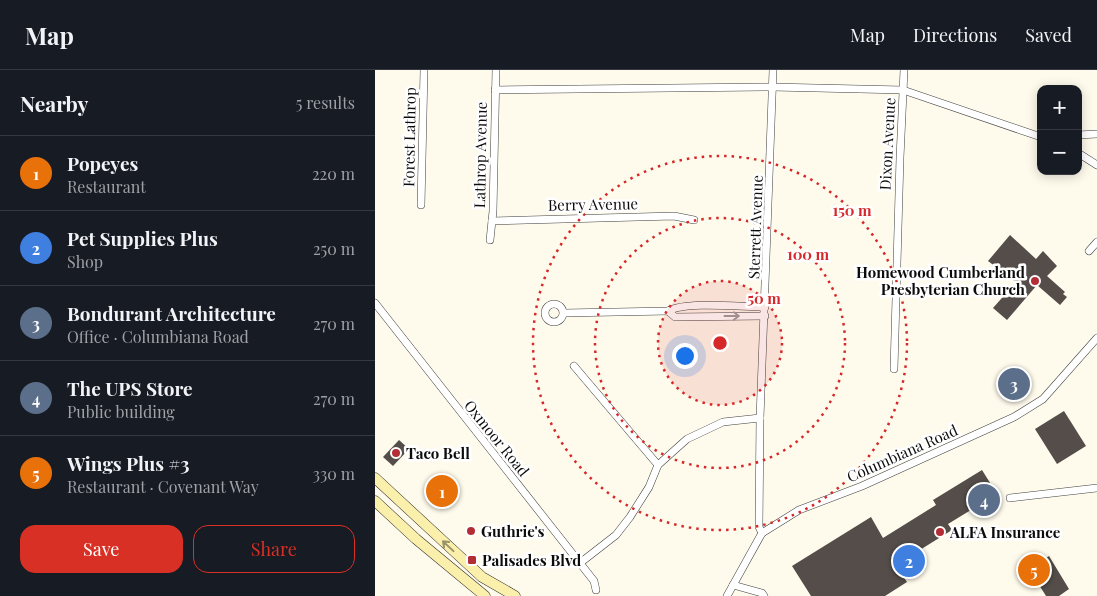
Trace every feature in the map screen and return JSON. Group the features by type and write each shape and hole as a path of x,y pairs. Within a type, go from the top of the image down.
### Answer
{"main road":[{"path":"375,478 481,577 515,596"},
{"path":"375,501 416,539 485,596"}],"street":[{"name":"Forest Lathrop","path":"421,205 424,70"},
{"name":"Lathrop Avenue","path":"490,240 496,70"},
{"name":"Sterrett Avenue","path":"762,534 759,527 760,418 773,70"},
{"name":"Dixon Avenue","path":"894,369 905,70"},
{"path":"495,90 773,87 903,90 1037,137"},
{"path":"1082,135 1097,134"},
{"path":"1082,155 1097,164"},
{"name":"Berry Avenue","path":"492,221 674,216 694,220"},
{"path":"1089,251 1097,242"},
{"name":"Oxmoor Road","path":"375,303 594,581 596,590"},
{"path":"564,313 668,311 675,307 707,306 765,307"},
{"path":"707,306 707,316"},
{"path":"668,311 675,317 765,316"},
{"name":"Columbiana Road","path":"727,596 762,534 799,510 862,486 1014,418 1043,399 1097,338"},
{"path":"574,366 658,465"},
{"path":"580,563 616,535 649,487 658,465 687,439 723,422 760,418"},
{"path":"1010,498 1097,488"},
{"path":"733,585 762,593 764,596"}],"building":[{"name":"Homewood Cumberland Presbyterian Church","path":"1010,235 1036,259 1043,251 1057,266 1047,276 1065,292 1063,294 1067,297 1060,305 1037,285 1007,320 993,308 1016,282 988,261"},
{"path":"1022,371 1029,382 1006,397 999,387"},
{"path":"1064,411 1086,446 1057,464 1035,429"},
{"name":"Taco Bell","path":"399,440 409,449 393,466 383,457"},
{"path":"982,470 997,494 948,524 952,530 915,553 920,561 901,573 907,582 885,596 811,596 792,566 871,517 883,538 936,505 933,500"},
{"path":"446,477 456,487 438,505 428,496"},
{"path":"1049,556 1069,589 1059,596 1046,596 1029,569"}],"place":[{"name":"Homewood Cumberland Presbyterian Church","path":"1035,281"},
{"name":"Bondurant Architecture","path":"1014,384"},
{"name":"Taco Bell","path":"396,453"},
{"name":"Popeyes","path":"442,491"},
{"name":"The UPS Store","path":"984,500"},
{"name":"Guthrie's","path":"471,531"},
{"name":"ALFA Insurance","path":"940,532"},
{"name":"Palisades Blvd","path":"472,560"},
{"name":"Pet Supplies Plus","path":"909,561"},
{"name":"Wings Plus #3","path":"1034,570"}]}
